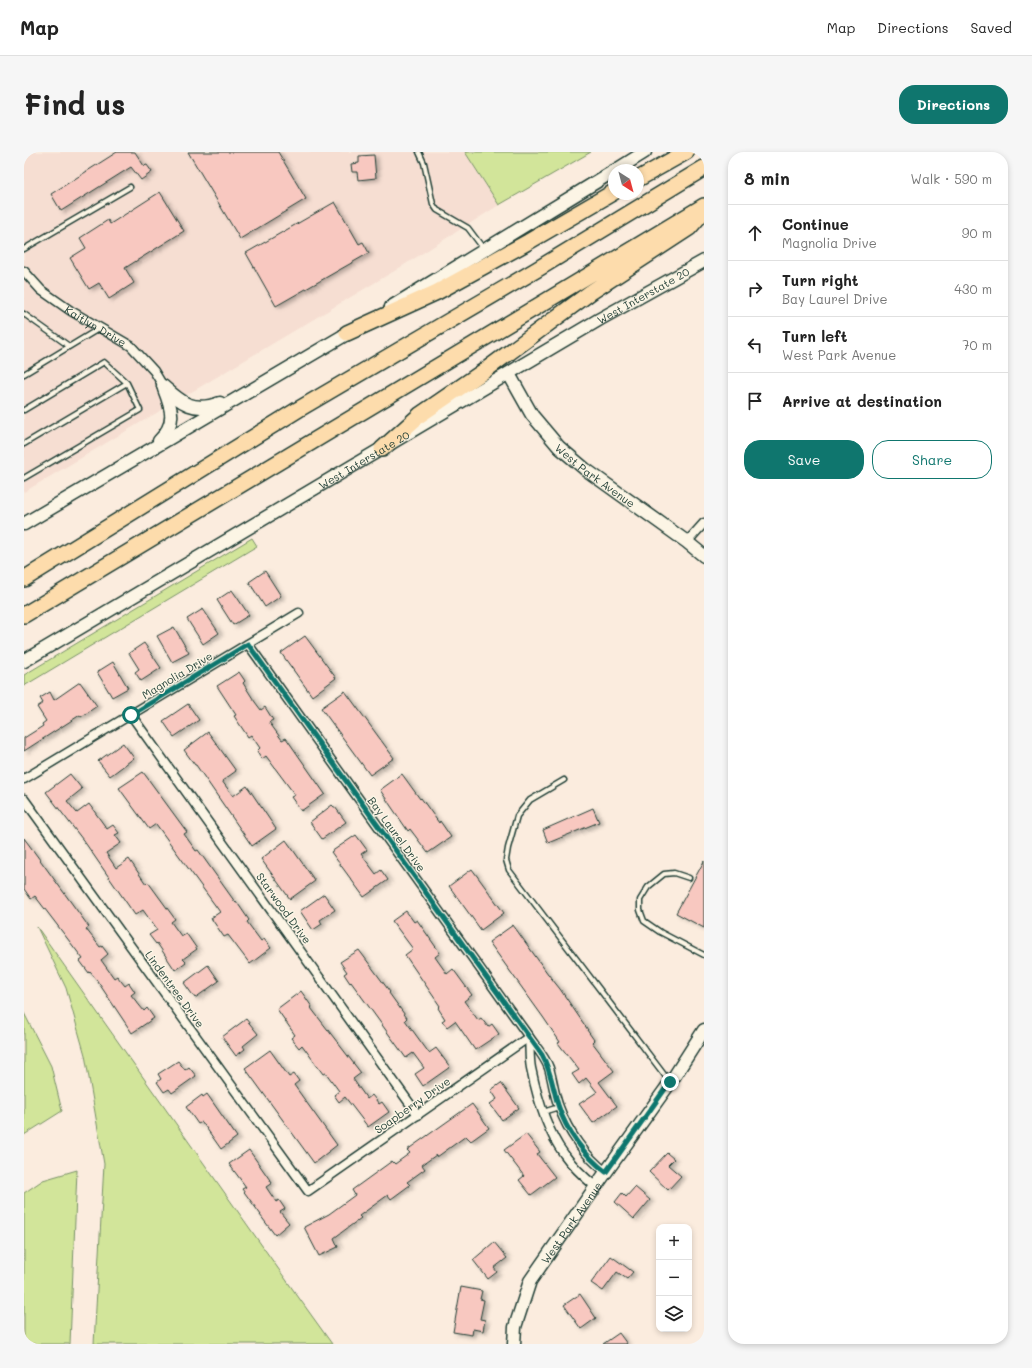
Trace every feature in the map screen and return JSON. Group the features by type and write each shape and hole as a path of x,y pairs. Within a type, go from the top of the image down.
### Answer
{"highway":[{"path":"644,176 686,152"},
{"path":"24,579 299,409 536,270 704,168"},
{"path":"347,333 437,292 608,195"},
{"path":"24,615 704,206"},
{"path":"382,448 420,415 487,369 591,292 689,228 704,211"}],"main road":[{"path":"626,164 645,152"},
{"path":"24,524 347,333 608,175"},
{"name":"West Interstate 20","path":"24,661 600,319 704,261"},
{"name":"West Park Avenue","path":"509,374 532,415 559,447 585,469 704,556"},
{"name":"Kaitlyn Drive","path":"162,386 178,400 190,406 209,407 240,396"},
{"name":"Kaitlyn Drive","path":"146,453 169,430 172,419 171,408 162,386"},
{"name":"West Park Avenue","path":"514,1344 515,1327 530,1281 670,1082 704,1030"}],"street":[{"name":"Kaitlyn Drive","path":"24,272 47,294 71,311 131,346 154,372 162,386"},
{"path":"686,542 704,523"},
{"name":"Magnolia Drive","path":"24,779 299,613"},
{"name":"Bay Laurel Drive","path":"248,644 542,1055 549,1068 559,1107 566,1123 575,1138 593,1161 606,1172"},
{"name":"Starwood Drive","path":"131,715 418,1115"},
{"name":"Lindentree Drive","path":"24,799 308,1191"},
{"path":"529,1037 531,1066 543,1112 554,1140 577,1171 596,1187"},
{"name":"Soapberry Drive","path":"308,1191 529,1037"}],"lane":[{"path":"419,152 424,163 433,204 437,210 468,228 484,250"},
{"path":"24,249 130,188"},
{"path":"24,314 69,346"},
{"path":"24,374 100,327"},
{"path":"24,410 104,362 127,383 140,410 24,478"},
{"path":"24,444 127,383"},
{"path":"564,780 530,800 517,816 506,860 509,870 670,1082"},
{"path":"689,878 674,873 664,874 648,888 640,900 640,910 644,922 704,955"},
{"path":"543,1112 559,1107"}],"shaded area":[{"path":"24,152 465,152 499,205 396,270 24,492"}],"green space":[{"path":"465,152 591,152 499,205"},
{"path":"252,538 257,546 24,686 24,675"},
{"path":"37,927 332,1344 94,1344 104,1164 85,1055 66,988"},
{"path":"24,1013 51,1066 62,1111 24,1135"},
{"path":"77,1170 70,1344 24,1344 24,1193 43,1180"}],"building":[{"path":"117,152 135,152 144,166 147,165 152,172 141,180 131,167 61,211 51,194"},
{"path":"188,152 278,152 306,199 240,239"},
{"path":"374,155 376,178 358,180 357,172 352,172 351,164 359,163 359,156"},
{"path":"160,192 184,231 125,268 134,283 109,299 99,283 89,289 70,258 86,248 80,238 108,220 110,224"},
{"path":"335,202 359,244 363,242 369,253 276,306 246,253"},
{"path":"265,571 281,596 265,607 249,582"},
{"path":"232,590 249,615 233,625 217,600"},
{"path":"203,609 219,633 203,644 187,619"},
{"path":"174,627 189,653 172,662 157,636"},
{"path":"305,636 336,678 312,696 281,653"},
{"path":"144,643 161,668 141,681 135,672 139,669 129,653"},
{"path":"113,662 128,688 112,697 97,672"},
{"path":"239,672 245,681 243,683 255,702 261,710 265,707 273,720 269,722 282,740 286,738 325,794 301,811 291,797 295,795 266,756 262,759 257,751 260,748 251,735 248,737 217,686"},
{"path":"80,682 97,706 81,717 80,715 24,751 24,738 43,726 42,724 46,721 37,707 43,703 40,698 50,692 54,700"},
{"path":"345,691 394,758 370,775 321,708"},
{"path":"188,704 199,720 174,737 163,721"},
{"path":"208,732 236,771 222,781 233,796 247,786 276,829 252,846 184,750"},
{"path":"123,743 134,758 110,776 98,761"},
{"path":"143,772 187,832 184,834 196,851 198,850 235,902 236,901 249,920 247,922 261,941 264,939 271,948 250,964 228,935 224,937 211,918 220,912 156,824 149,829 119,788"},
{"path":"70,774 82,789 67,801 77,813 89,804 107,829 113,825 119,833 115,835 121,843 106,853 116,868 129,859 146,884 148,882 175,919 171,922 181,936 186,933 197,949 183,959 186,962 175,970 157,943 156,944 149,935 157,930 143,910 135,915 86,844 46,792"},
{"path":"402,774 451,837 428,853 410,829 408,831 380,790"},
{"path":"332,805 346,822 322,839 310,822"},
{"path":"593,808 599,822 548,843 543,830"},
{"path":"356,835 367,850 361,854 376,874 381,870 388,880 364,897 331,852"},
{"path":"24,838 89,927 86,929 100,947 102,946 108,954 101,960 114,978 117,976 125,986 129,983 135,992 131,995 144,1011 147,1008 154,1018 132,1033 96,979 90,972 89,973 80,961 83,959 35,896 31,899 24,889"},
{"path":"286,840 315,881 290,899 261,859"},
{"path":"704,861 704,928 676,913"},
{"path":"472,869 504,913 481,930 449,886"},
{"path":"324,894 335,910 320,920 322,924 313,930 300,911"},
{"path":"406,911 414,922 417,920 440,953 435,957 447,974 453,969 472,995 464,1001 478,1020 481,1018 488,1027 492,1024 499,1034 475,1050 455,1021 447,1027 442,1021 445,1019 438,1008 440,1006 405,955 413,949 392,921"},
{"path":"513,925 560,989 588,1030 594,1040 592,1042 614,1071 599,1082 617,1106 593,1123 579,1104 597,1092 586,1078 579,1084 572,1074 579,1070 558,1043 560,1042 543,1017 489,942"},
{"path":"359,950 390,992 389,993 407,1018 405,1020 429,1053 436,1048 450,1067 423,1086 415,1074 424,1068 413,1053 406,1058 344,974 347,972 340,962"},
{"path":"208,965 219,981 195,998 184,983"},
{"path":"301,991 312,1007 311,1008 361,1073 353,1079 367,1099 372,1095 379,1104 382,1102 389,1112 368,1127 345,1097 339,1102 334,1095 339,1091 326,1073 323,1074 302,1045 299,1048 291,1038 295,1035 277,1009"},
{"path":"246,1019 258,1034 243,1046 245,1049 236,1056 222,1037"},
{"path":"270,1050 289,1077 294,1074 299,1081 294,1085 337,1145 314,1163 245,1068"},
{"path":"178,1061 185,1070 189,1067 196,1076 172,1093 169,1089 164,1092 157,1082 161,1079 158,1074"},
{"path":"501,1083 519,1108 502,1120 490,1104 497,1099 491,1090"},
{"path":"207,1094 237,1137 221,1149 202,1122 198,1124 186,1107 202,1095 203,1097"},
{"path":"472,1104 489,1128 471,1141 466,1136 437,1157 436,1155 422,1165 425,1169 407,1182 410,1185 391,1199 388,1195 359,1216 361,1218 334,1238 338,1247 319,1256 304,1227 329,1214 355,1195 352,1190 392,1161 395,1164 410,1153 407,1150"},
{"path":"526,1134 540,1152 537,1154 555,1177 531,1195 519,1180 524,1176 504,1150"},
{"path":"249,1150 272,1183 266,1187 276,1202 279,1200 285,1209 280,1212 289,1223 275,1235 242,1189 246,1187 229,1164"},
{"path":"667,1153 674,1159 668,1165 681,1176 668,1190 649,1172"},
{"path":"635,1187 650,1200 634,1219 615,1202 622,1193 626,1197"},
{"path":"494,1242 507,1258 494,1268 497,1272 488,1279 473,1260"},
{"path":"611,1256 633,1272 627,1279 617,1272 603,1291 591,1283"},
{"path":"461,1287 482,1291 480,1299 484,1300 480,1319 485,1320 483,1331 473,1329 472,1335 453,1332"},
{"path":"580,1294 596,1318 581,1329 564,1305"},
{"path":"619,1333 627,1344 603,1344"}],"route":[{"path":"131,715 248,644 542,1055 549,1068 559,1107 566,1123 586,1153 597,1165 606,1172 670,1082"}]}
